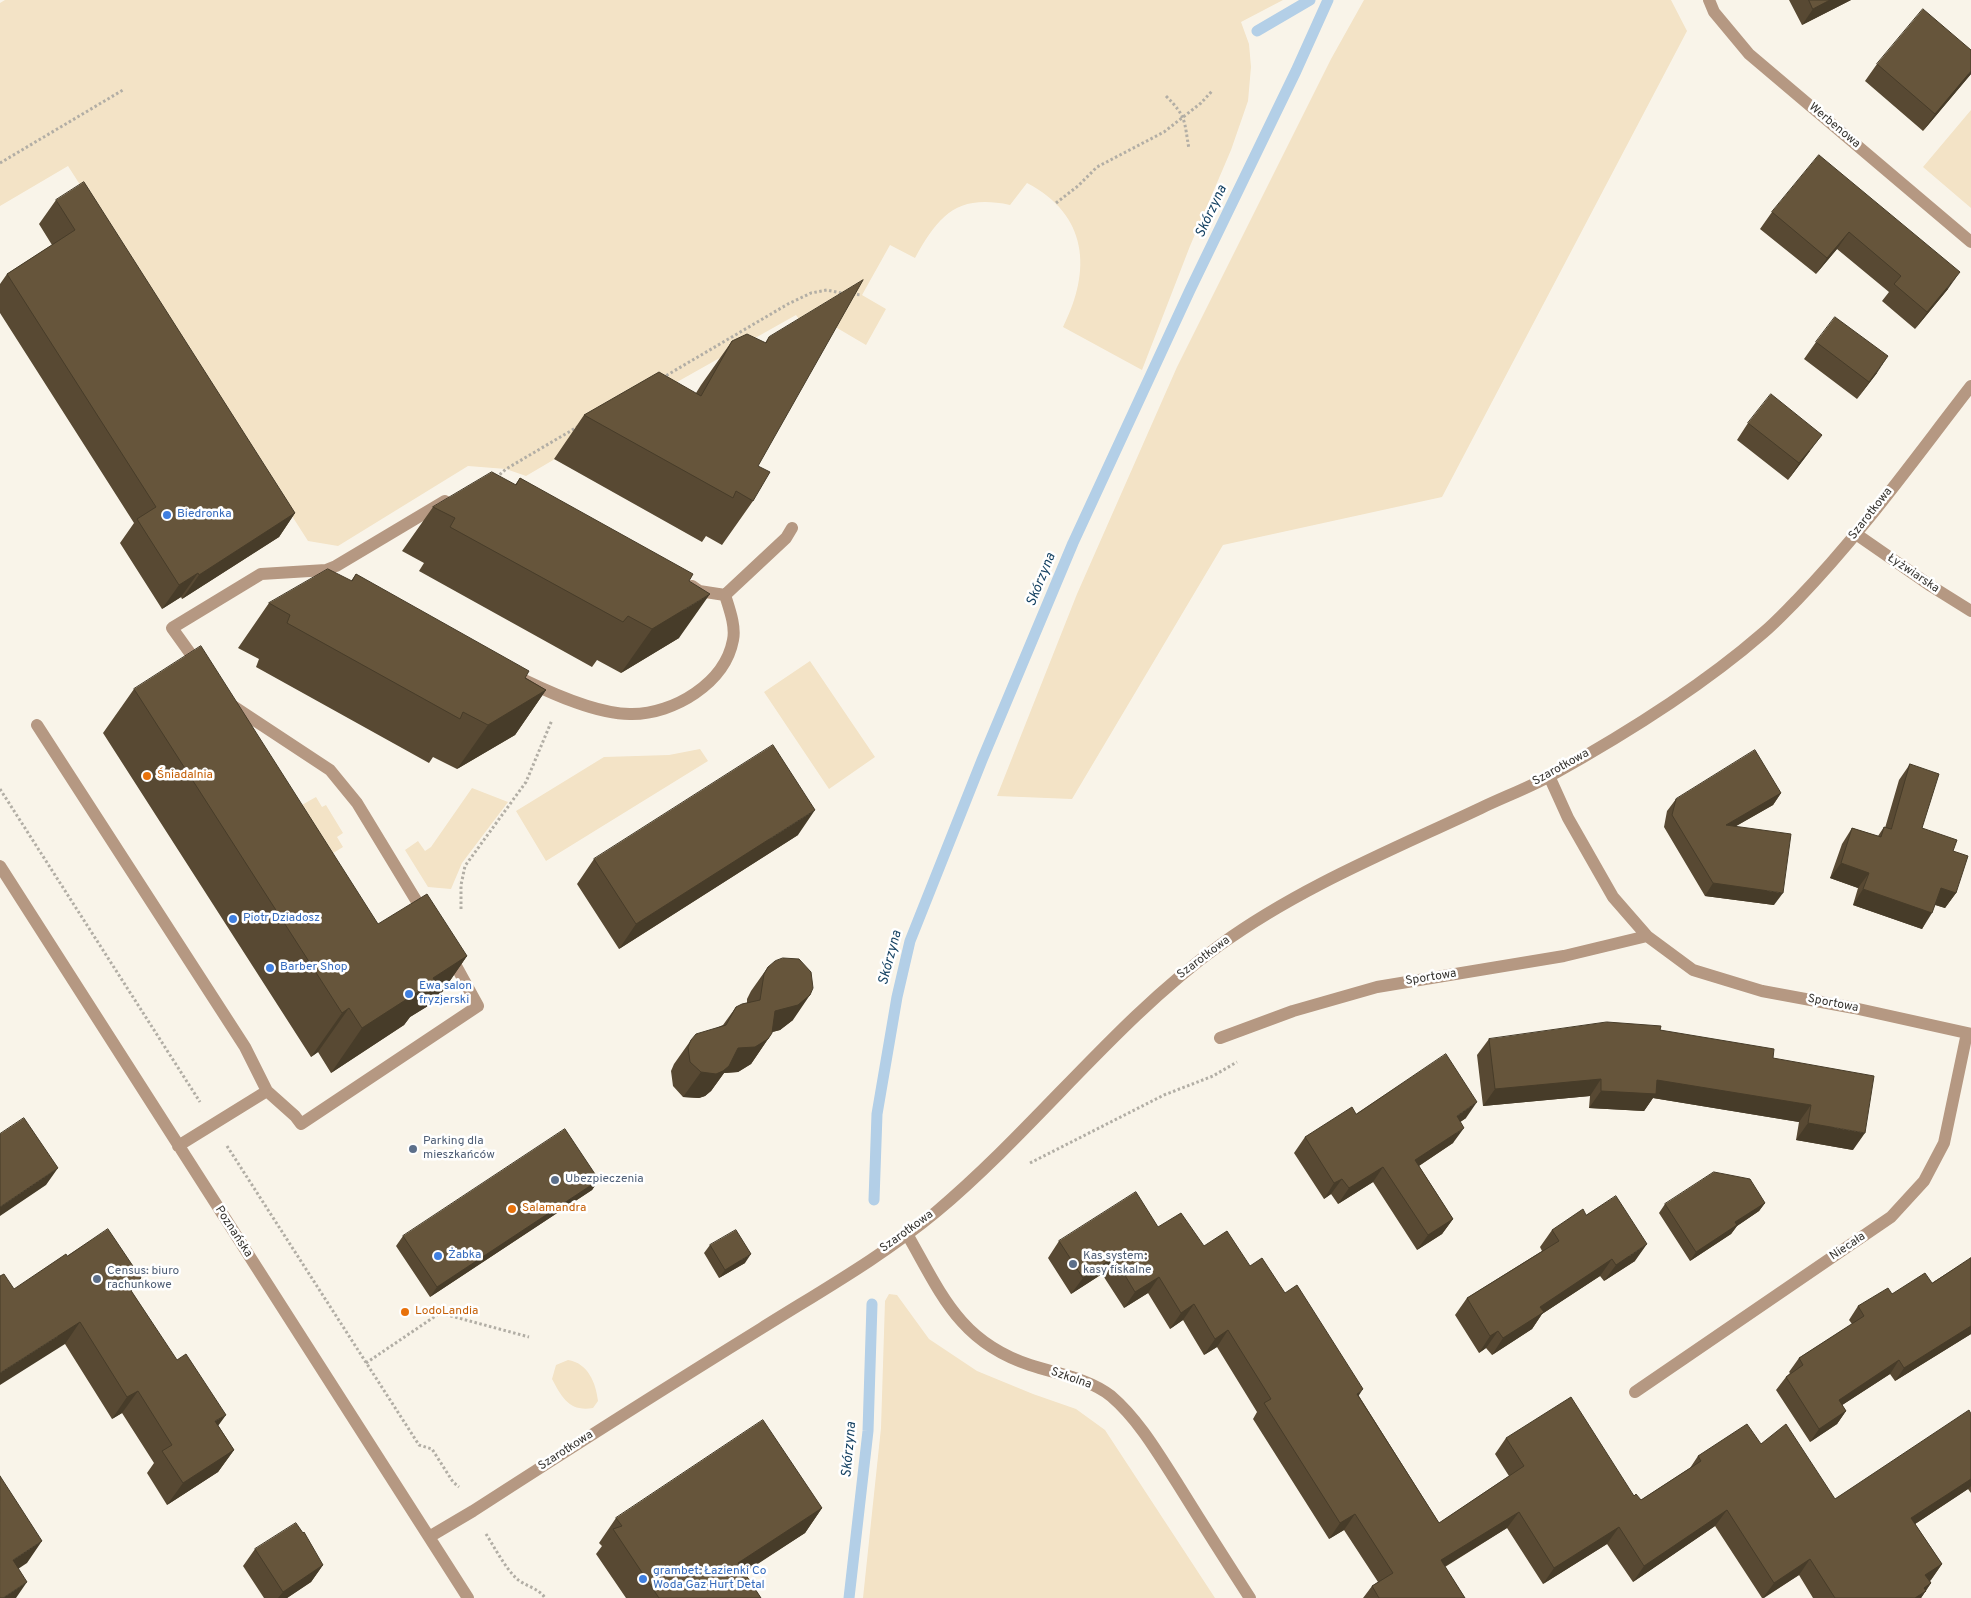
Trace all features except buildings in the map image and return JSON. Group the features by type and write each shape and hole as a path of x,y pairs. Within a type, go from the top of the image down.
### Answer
{"street":[{"name":"Werbenowa","path":"1709,0 1714,12 1749,54 1971,242"},
{"name":"Szarotkowa","path":"429,1537 837,1281 907,1234 964,1186 1179,977 1262,916 1320,883 1548,776 1632,726 1702,681 1766,632 1814,582 1856,534 1971,386"},
{"path":"204,674 172,628 261,574 326,570 336,566 468,487 493,481"},
{"path":"726,595 786,538 792,528"},
{"name":"Łyżwiarska","path":"1856,534 1971,611"},
{"path":"326,570 343,580"},
{"path":"682,581 699,590 726,595"},
{"path":"517,676 606,712 633,714 662,710 686,700 711,680 726,659 733,639 726,595"},
{"path":"222,699 330,770 357,803 432,926"},
{"path":"37,725 245,1047 267,1091 295,1116 301,1124 478,1006 443,944"},
{"name":"Sportowa","path":"1548,776 1568,818 1613,897 1647,936 1692,970 1762,991 1854,1008 1969,1033"},
{"name":"Poznańska","path":"0,866 468,1598"},
{"name":"Sportowa","path":"1220,1038 1293,1011 1377,987 1564,956 1647,936"},
{"name":"Niecała","path":"1635,1392 1891,1218 1924,1181 1944,1143 1969,1033"},
{"path":"178,1146 267,1091"},
{"name":"Szkolna","path":"907,1234 948,1306 969,1330 995,1350 1027,1364 1086,1382 1109,1395 1128,1412 1158,1453 1250,1598"}],"path":[{"path":"0,163 123,90"},
{"path":"1056,203 1078,186 1097,167 1164,132 1200,104 1213,90"},
{"path":"1166,96 1184,116 1189,148"},
{"path":"660,379 788,304 811,293 827,290 862,295"},
{"path":"493,481 506,469 583,424"},
{"path":"461,909 461,885 465,866 526,782 563,696"},
{"path":"0,789 202,1106"},
{"path":"1026,1165 1164,1094 1213,1076 1240,1061"},
{"path":"225,1142 419,1445 432,1449 453,1482 459,1487"},
{"path":"366,1363 440,1313 529,1337"},
{"path":"488,1536 517,1579 543,1594 546,1598"}],"shaded area":[{"path":"5,0 1283,0 1241,22 1249,44 1251,67 1248,101 1231,150 1190,246 1142,370 1063,327 1078,285 1079,246 1073,228 1062,211 1047,196 1027,183 1010,205 992,202 976,203 952,211 933,230 915,258 890,245 862,295 886,309 866,345 832,325 811,337 796,315 638,404 628,416 526,476 506,469 468,466 338,546 308,541 68,166 0,206 0,3"},
{"path":"1364,0 1671,0 1687,31 1442,497 1223,545 1072,799 997,796 1077,594 1177,367 1331,59"},
{"path":"1971,110 1971,208 1923,167"},
{"path":"810,661 875,757 829,789 764,692"},
{"path":"700,749 708,761 546,861 516,811 604,757 669,755"},
{"path":"472,788 508,802 462,863 451,889 428,887 405,850 418,841 425,851 431,847"},
{"path":"316,797 322,807 326,805 343,833 337,837 343,847 322,860 293,810"},
{"path":"889,1294 897,1295 929,1339 977,1371 1076,1409 1105,1430 1215,1598 863,1598 881,1428 885,1301"},
{"path":"568,1360 581,1365 590,1375 598,1401 593,1408 585,1409 573,1406 563,1398 552,1379 556,1365"}],"waterway":[{"path":"1257,31 1310,0"},
{"name":"Skórzyna","path":"874,1200 877,1114 897,997 910,941 982,760 1073,543 1190,290 1296,71 1328,0"},
{"name":"Skórzyna","path":"849,1598 868,1431 872,1304"}],"place":[{"name":"Biedronka","path":"167,515"},
{"name":"Śniadalnia","path":"147,776"},
{"name":"Piotr Dziadosz","path":"233,919"},
{"name":"Barber Shop","path":"270,968"},
{"name":"Ewa salon fryzjerski","path":"409,994"},
{"name":"Parking dla mieszkańców","path":"413,1149"},
{"name":"Ubezpieczenia","path":"555,1180"},
{"name":"Salamandra","path":"512,1209"},
{"name":"Żabka","path":"438,1256"},
{"name":"Kas system: kasy fiskalne","path":"1073,1264"},
{"name":"Census: biuro rachunkowe","path":"97,1279"},
{"name":"LodoLandia","path":"405,1312"},
{"name":"grambet: Łazienki Co Woda Gaz Hurt Detal","path":"643,1579"}]}
